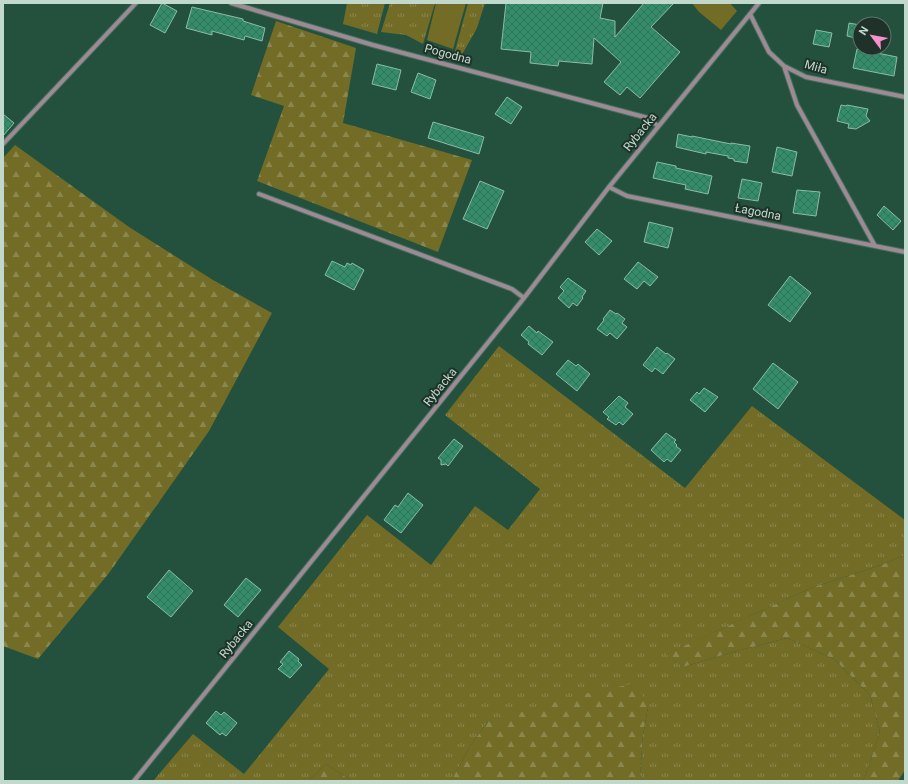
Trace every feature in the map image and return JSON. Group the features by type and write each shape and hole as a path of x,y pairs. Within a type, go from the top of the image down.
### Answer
{"street":[{"path":"3,144 136,3"},
{"name":"Pogodna","path":"231,3 373,45 648,118 658,126"},
{"name":"Rybacka","path":"134,781 524,298 658,126 759,3"},
{"name":"Miła","path":"750,14 769,52 784,66 806,77 905,97"},
{"path":"784,66 797,105 875,246"},
{"name":"Łagodna","path":"609,187 627,196 905,252"},
{"path":"259,194 512,289 524,298"}],"green space":[{"path":"347,3 385,3 377,34 343,24"},
{"path":"390,3 435,3 423,44 406,35 381,32"},
{"path":"436,3 466,3 453,49 427,40"},
{"path":"468,3 485,3 477,28 460,58 452,56 455,51"},
{"path":"692,3 730,3 737,11 721,30 699,12"},
{"path":"276,21 356,48 343,123 472,160 438,252 257,181 284,106 251,95"},
{"path":"15,145 129,227 213,280 272,313 209,431 109,573 38,659 3,646 3,158"},
{"path":"499,346 685,488 752,406 905,520 905,555 881,565 811,588 667,654 683,667 787,638 834,659 870,695 880,732 865,777 862,781 642,781 640,775 643,735 648,707 488,721 471,745 451,781 352,781 326,764 308,781 153,781 193,734 244,774 329,669 278,627 367,515 431,565 475,506 508,530 540,489 445,415"},
{"path":"905,555 905,770 898,781 862,781 865,777 880,732 870,695 834,659 787,638 683,667 666,654 811,588 881,565"},
{"path":"636,683 648,707 643,735 640,775 642,781 451,781 471,745 488,721 584,694"},
{"path":"326,764 352,781 308,781"}],"building":[{"path":"162,3 177,11 165,33 150,25"},
{"path":"506,3 603,3 600,18 615,21 615,37 644,3 674,3 651,27 680,52 640,98 627,87 620,95 604,82 621,62 594,38 592,64 559,61 558,66 530,63 531,52 501,49"},
{"path":"192,7 243,19 243,21 265,28 262,41 245,36 244,40 212,31 212,35 186,28"},
{"path":"849,23 852,24 852,37 847,36"},
{"path":"816,30 832,33 829,47 813,44"},
{"path":"856,56 897,57 894,76 853,68"},
{"path":"377,64 401,70 396,90 372,84"},
{"path":"418,73 436,80 430,99 411,92"},
{"path":"507,97 522,107 511,124 495,114"},
{"path":"841,105 868,109 866,116 870,121 856,129 848,128 849,124 837,121"},
{"path":"3,114 14,123 3,136"},
{"path":"433,122 484,137 479,154 428,138"},
{"path":"678,134 750,146 747,163 734,161 734,159 728,158 728,156 706,152 706,154 676,147"},
{"path":"777,147 797,152 792,176 772,172"},
{"path":"657,162 712,176 708,194 685,189 686,185 653,178"},
{"path":"742,179 762,183 758,201 738,198"},
{"path":"480,181 504,191 487,229 463,219"},
{"path":"797,190 820,192 816,216 793,213"},
{"path":"884,206 901,221 893,230 877,215"},
{"path":"649,222 673,228 668,248 644,242"},
{"path":"597,229 612,241 599,255 585,242"},
{"path":"332,261 345,267 347,263 351,265 352,263 364,270 354,290 325,275"},
{"path":"638,262 658,277 650,286 644,281 637,289 624,279"},
{"path":"790,276 811,293 790,322 768,305"},
{"path":"568,278 586,291 577,306 573,303 569,308 558,298 564,291 560,287"},
{"path":"610,310 625,319 622,323 627,327 617,339 610,333 607,336 597,329"},
{"path":"529,326 537,333 538,331 553,342 542,355 528,344 529,342 521,335"},
{"path":"657,347 675,359 663,374 655,368 652,372 643,365"},
{"path":"568,360 576,366 578,364 590,374 577,391 556,374"},
{"path":"773,363 798,382 778,409 753,389"},
{"path":"704,388 718,397 705,412 690,400 697,392 699,394"},
{"path":"619,396 628,403 625,407 633,414 623,425 619,422 616,425 607,419 609,417 603,412"},
{"path":"666,433 676,440 674,442 677,445 676,446 681,450 671,462 667,459 664,462 651,450"},
{"path":"454,439 463,446 448,466 446,464 441,465 441,460 438,458"},
{"path":"408,493 423,505 401,533 384,520 395,505 398,507"},
{"path":"169,570 193,591 171,617 147,597"},
{"path":"246,578 261,590 238,617 224,605"},
{"path":"289,651 299,659 298,661 302,665 290,678 278,669 283,664 280,662"},
{"path":"216,711 221,715 224,712 237,723 226,736 222,733 220,735 206,723"}]}
